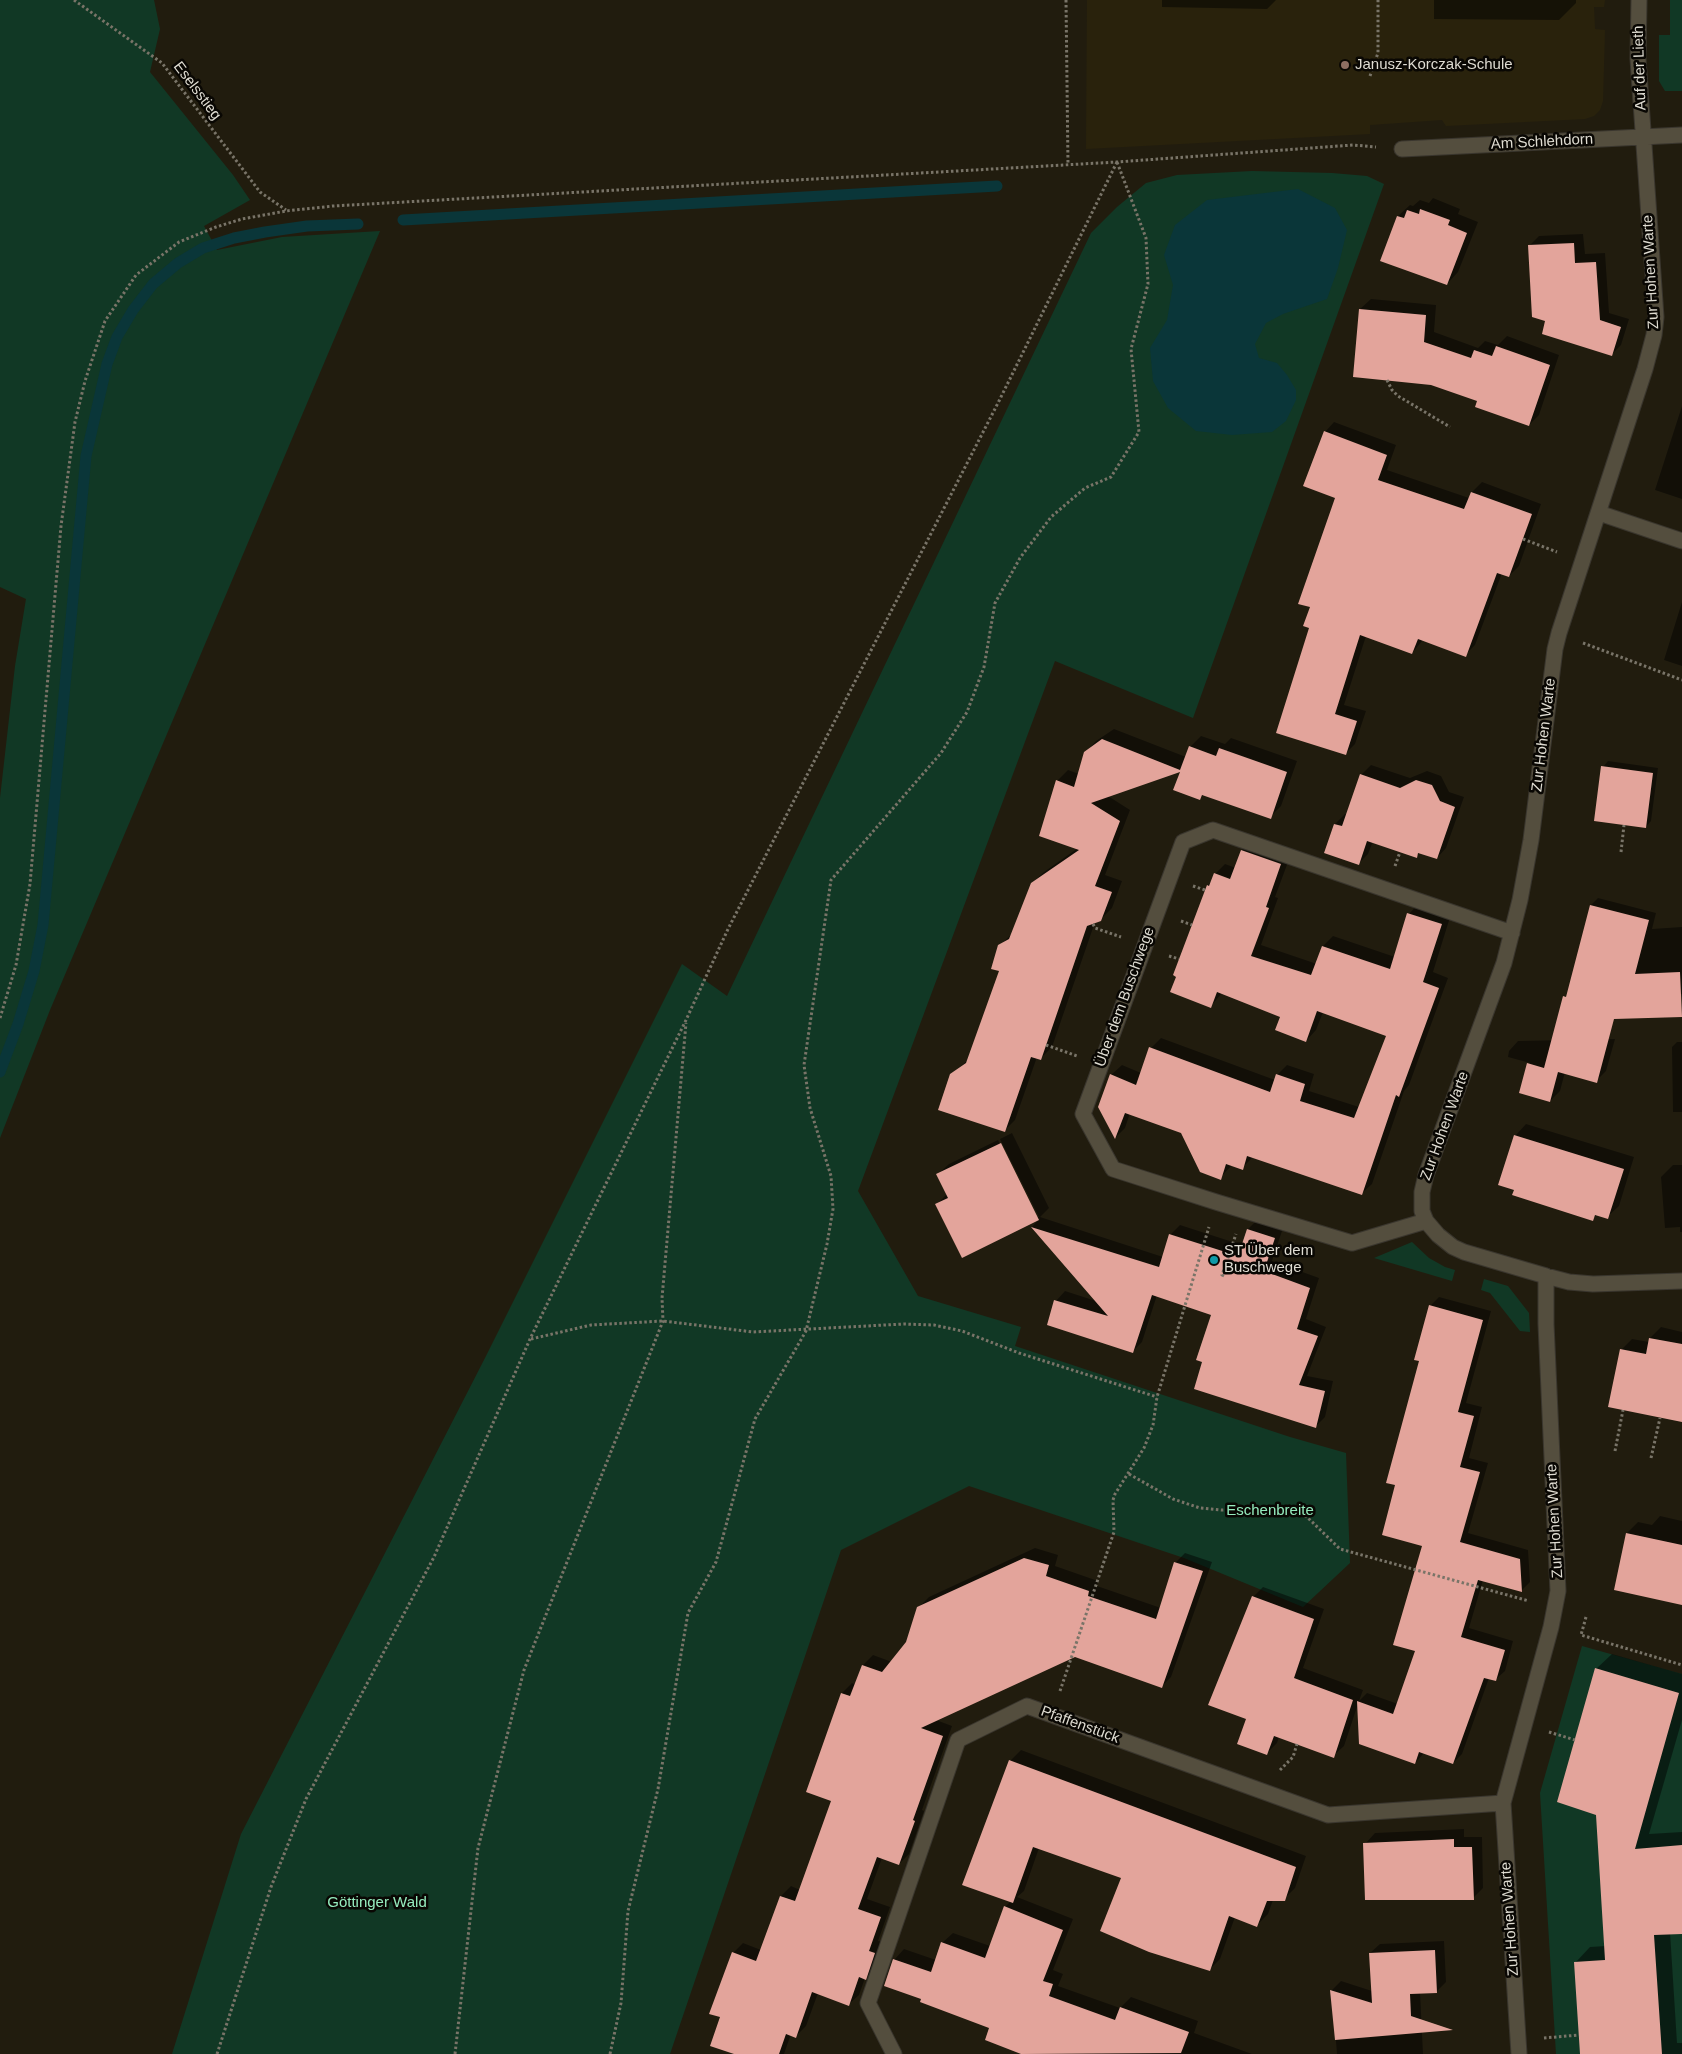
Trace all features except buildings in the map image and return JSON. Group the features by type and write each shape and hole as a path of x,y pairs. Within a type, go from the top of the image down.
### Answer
{"street":[{"name":"Auf der Lieth","path":"1639,0 1638,60 1643,136"},
{"name":"Am Schlehdorn","path":"1402,149 1682,135"},
{"name":"Zur Hohen Warte","path":"1426,1221 1422,1212 1422,1203 1426,1175 1504,963 1512,933 1531,840 1555,649 1559,633 1599,513 1654,335 1656,317 1643,136"},
{"path":"1599,513 1682,542"},
{"name":"Über dem Buschwege","path":"1426,1221 1352,1243 1216,1202 1114,1169 1083,1114 1182,842 1213,830 1512,933"},
{"path":"1426,1221 1446,1242 1459,1249 1569,1282 1593,1284 1682,1281"},
{"name":"Zur Hohen Warte","path":"1519,2047 1503,1803 1556,1608 1558,1591 1546,1324 1546,1276"},
{"name":"Pfaffenstück","path":"894,2054 868,2003 958,1740 1027,1706 1328,1815 1503,1803"}],"path":[{"name":"Eselsstieg","path":"74,0 162,63 260,192 286,211"},
{"path":"1066,0 1068,165"},
{"path":"1370,76 1378,54 1378,0"},
{"path":"0,1018 16,965 30,884 68,468 75,422 95,349 105,321 136,275 179,242 216,227 286,211 333,206 1068,165 1353,145 1402,149"},
{"path":"217,2054 271,1888 306,1799 434,1558 530,1339 686,1020 728,929 999,400 1117,162"},
{"path":"610,2054 621,2003 628,1911 658,1789 688,1613 716,1562 755,1419 806,1331 833,1209 832,1176 810,1108 804,1065 830,880 941,753 967,712 984,666 995,603 1020,558 1051,517 1085,488 1111,477 1139,432 1131,349 1148,284 1146,238 1117,162"},
{"path":"1387,380 1392,390 1398,396 1450,426"},
{"path":"1523,539 1540,546"},
{"path":"1559,633 1682,680"},
{"path":"1621,852 1624,825"},
{"path":"455,2054 478,1848 524,1670 663,1321 662,1298 686,1020"},
{"path":"1046,1045 1101,1064"},
{"path":"1051,1715 1114,1532 1113,1500 1115,1494 1129,1474 1153,1425 1157,1397 1216,1202"},
{"path":"1224,1276 1222,1275 1244,1210"},
{"path":"530,1339 591,1325 663,1321 753,1332 806,1331 904,1324 934,1325 962,1331 1019,1353 1157,1397"},
{"path":"1615,1451 1623,1410"},
{"path":"1652,1458 1660,1418"},
{"path":"1129,1474 1173,1499 1200,1508 1222,1510 1261,1507 1287,1509 1307,1517 1340,1549 1556,1608"},
{"path":"1586,1617 1581,1636 1682,1664"},
{"path":"1519,2047 1578,2036"}],"shaded area":[{"name":"Janusz-Korczak-Schule","path":"1087,0 1605,0 1604,7 1594,7 1595,29 1605,30 1603,101 1600,110 1594,116 1585,119 1446,126 1442,120 1370,125 1370,134 1086,149"}],"green space":[{"path":"0,0 154,0 160,29 150,72 233,175 250,200 204,226 217,250 282,237 380,231 50,1010 0,1138 0,798 15,666 26,599 0,587"},
{"path":"1670,0 1682,0 1682,91 1665,91 1659,81 1659,35 1670,35"},
{"path":"1252,171 1367,176 1384,184 1193,718 1055,661 858,1191 918,1296 1021,1327 1015,1346 1290,1437 1346,1453 1350,1563 1303,1607 1184,1558 969,1486 841,1550 670,2054 172,2054 241,1834 485,1358 682,964 727,996 1091,233 1117,207 1146,183 1177,175"},
{"path":"1412,1242 1429,1258 1455,1270 1452,1281 1374,1258"},
{"path":"1484,1279 1508,1286 1529,1313 1530,1332 1520,1331 1490,1293 1481,1290"},
{"path":"1582,1646 1682,1674 1682,2054 1556,2054 1540,1793"}],"water":[{"path":"1298,189 1335,208 1347,230 1338,268 1327,299 1283,314 1266,323 1255,344 1259,358 1277,363 1287,375 1296,390 1296,400 1286,421 1272,432 1232,435 1196,431 1168,408 1153,381 1150,348 1167,320 1173,285 1164,255 1175,225 1207,200"}],"waterway":[{"path":"403,220 997,186"},
{"path":"0,1072 18,1024 34,971 43,925 86,456 107,364 117,337 133,310 153,284 178,263 203,248 234,238 265,232 307,226 358,224"}],"place":[{"name":"Janusz-Korczak-Schule","path":"1345,65"},
{"name":"ST Über dem Buschwege","path":"1214,1260"}],"park label":[{"name":"Eschenbreite","path":"1270,1511"},
{"name":"Göttinger Wald","path":"377,1903"}]}
